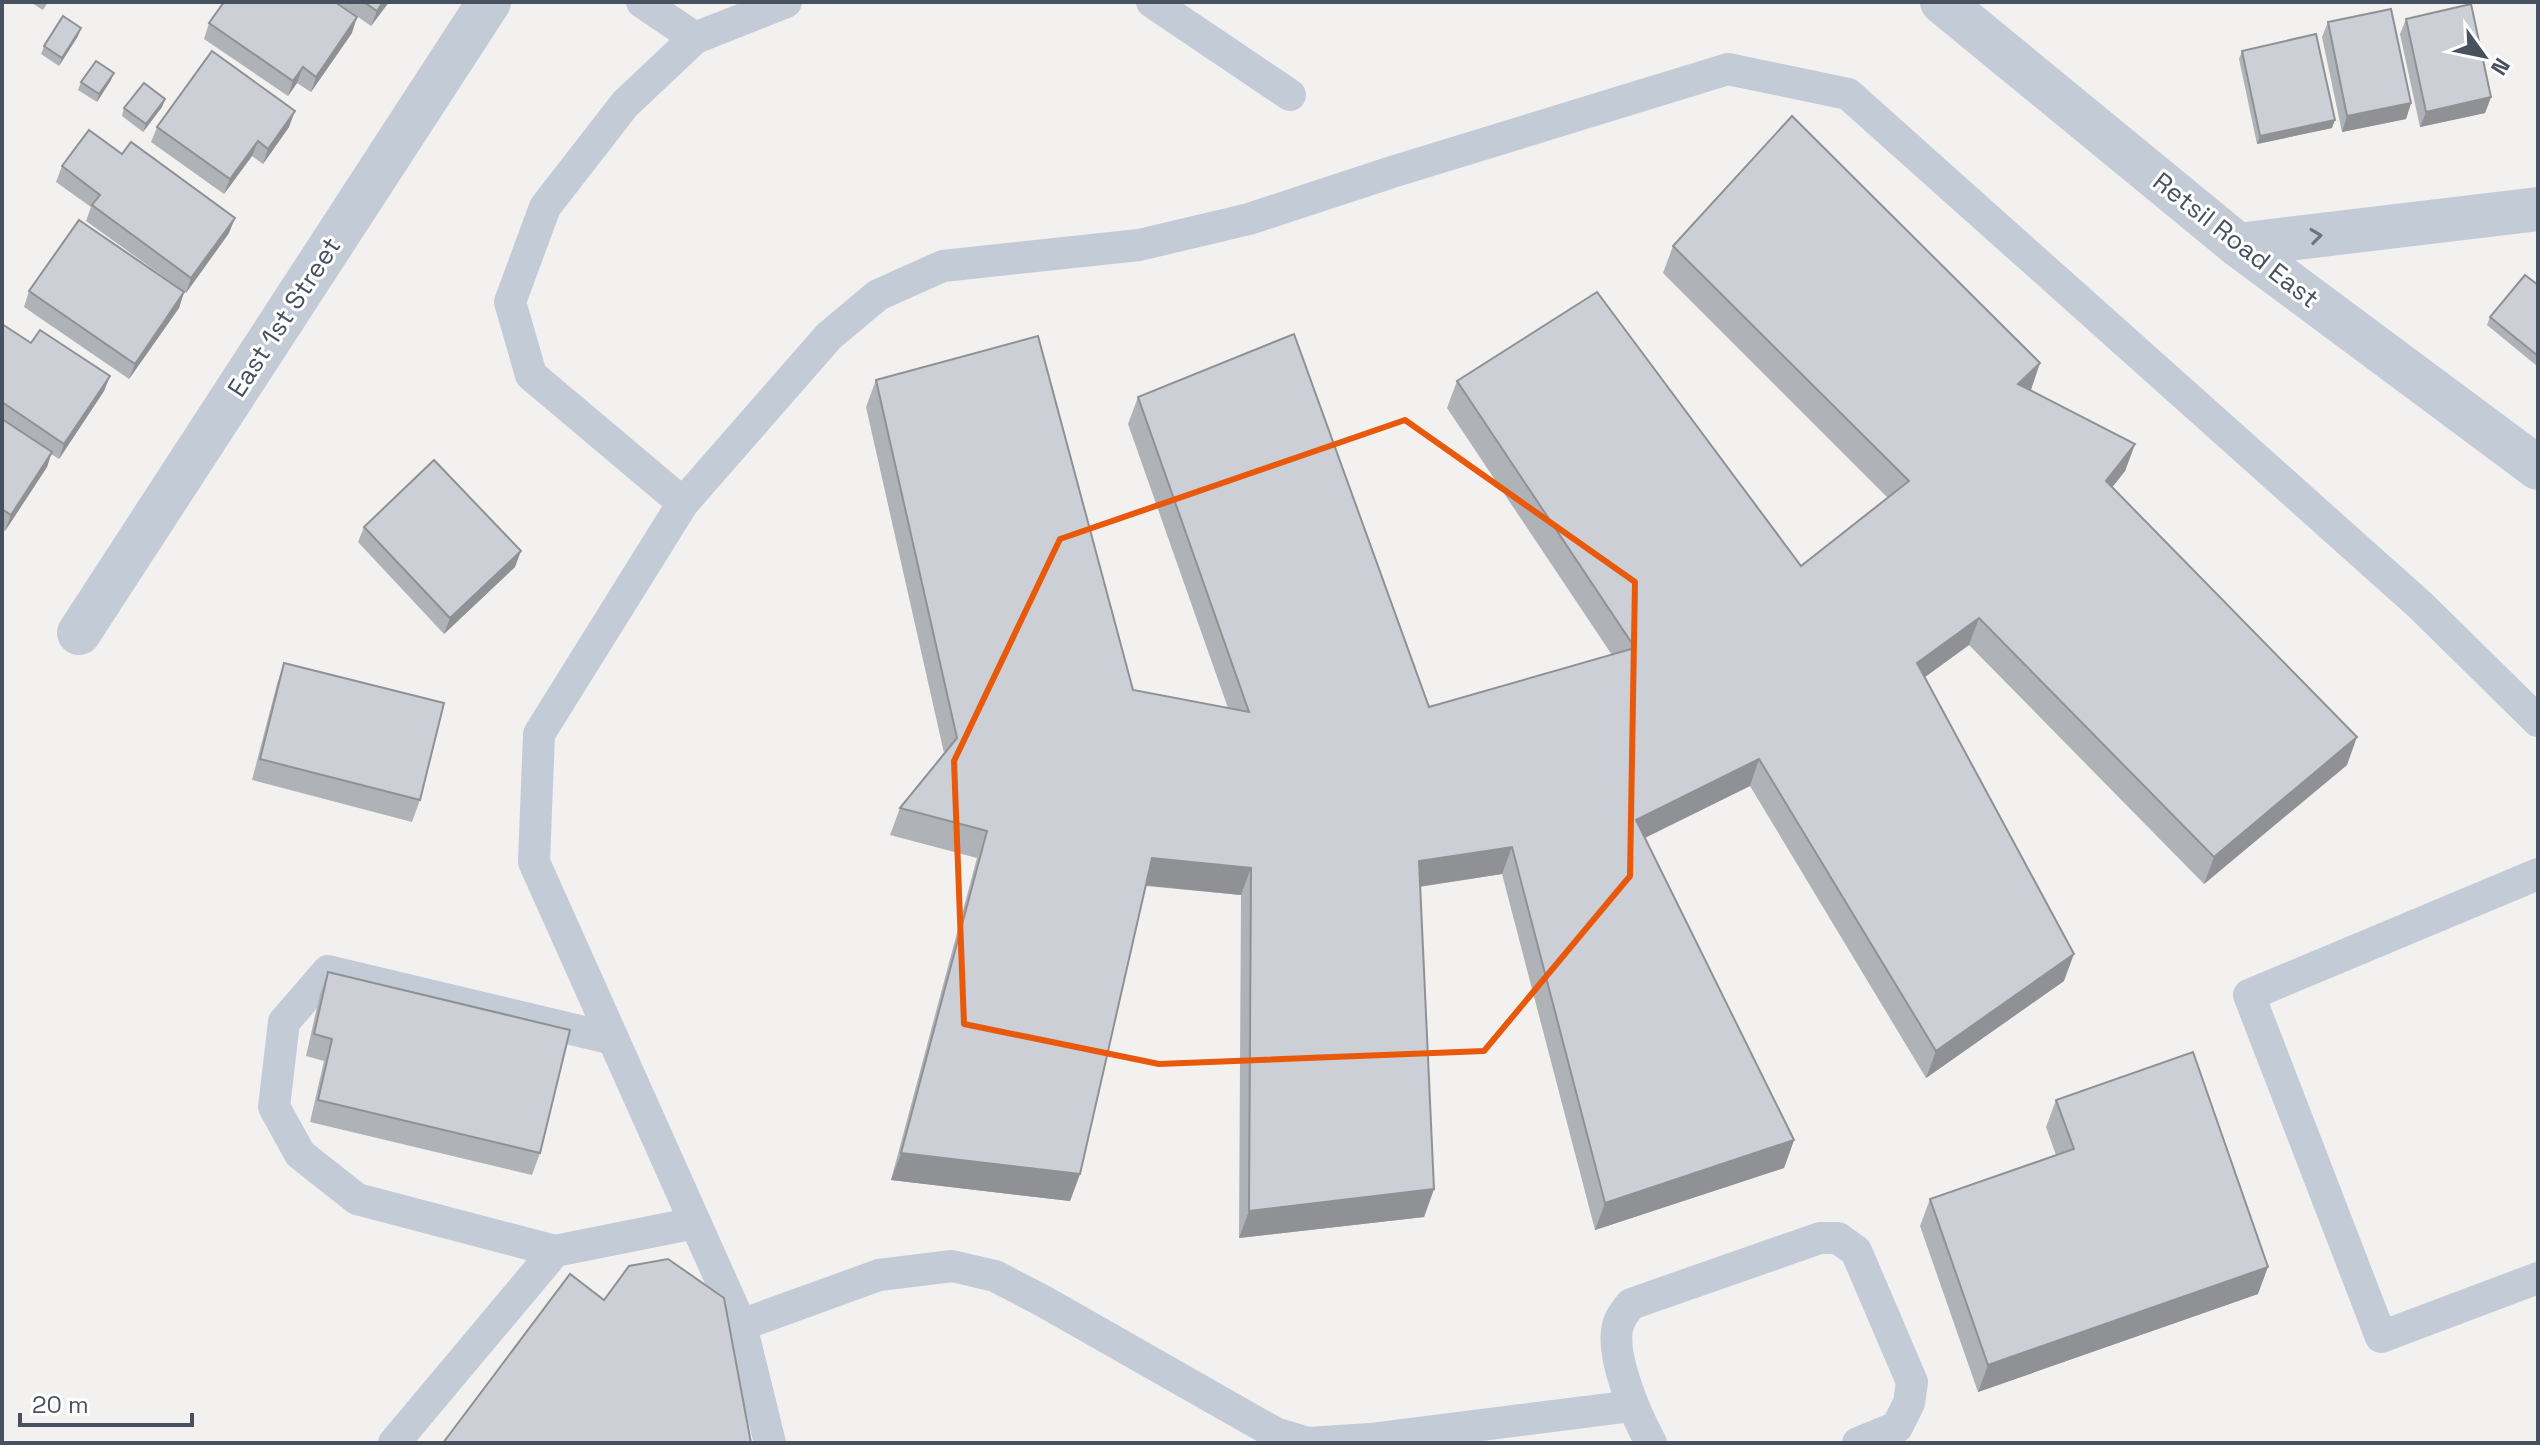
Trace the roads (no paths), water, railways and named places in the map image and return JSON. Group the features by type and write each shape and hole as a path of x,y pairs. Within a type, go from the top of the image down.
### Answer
{"street":[{"name":"East 1st Street","path":"79,633 489,2"},
{"name":"Retsil Road East","path":"1942,2 2238,245 2538,468"},
{"path":"2238,245 2538,209"}],"lane":[{"path":"642,2 695,38"},
{"path":"683,503 531,375 510,302 545,207 625,104 695,38 786,2"},
{"path":"1152,2 1290,95"},
{"path":"770,1443 741,1325 534,862 539,734 683,503 829,336 878,295 943,266 1139,245 1249,219 1407,167 1728,69 1848,94 2420,605 2538,721"},
{"path":"2538,874 2249,995 2381,1337 2538,1278"},
{"path":"613,1039 328,971 284,1022 274,1107 300,1154 357,1199 555,1251 695,1223"},
{"path":"1651,1443 1632,1406 1616,1343 1619,1322 1631,1304 1820,1238 1838,1238 1856,1251 1912,1382 1909,1403 1897,1427 1858,1443"},
{"path":"394,1443 555,1251"},
{"path":"741,1325 879,1275 952,1266 995,1276 1275,1433 1308,1443 1370,1439 1632,1406"}]}
